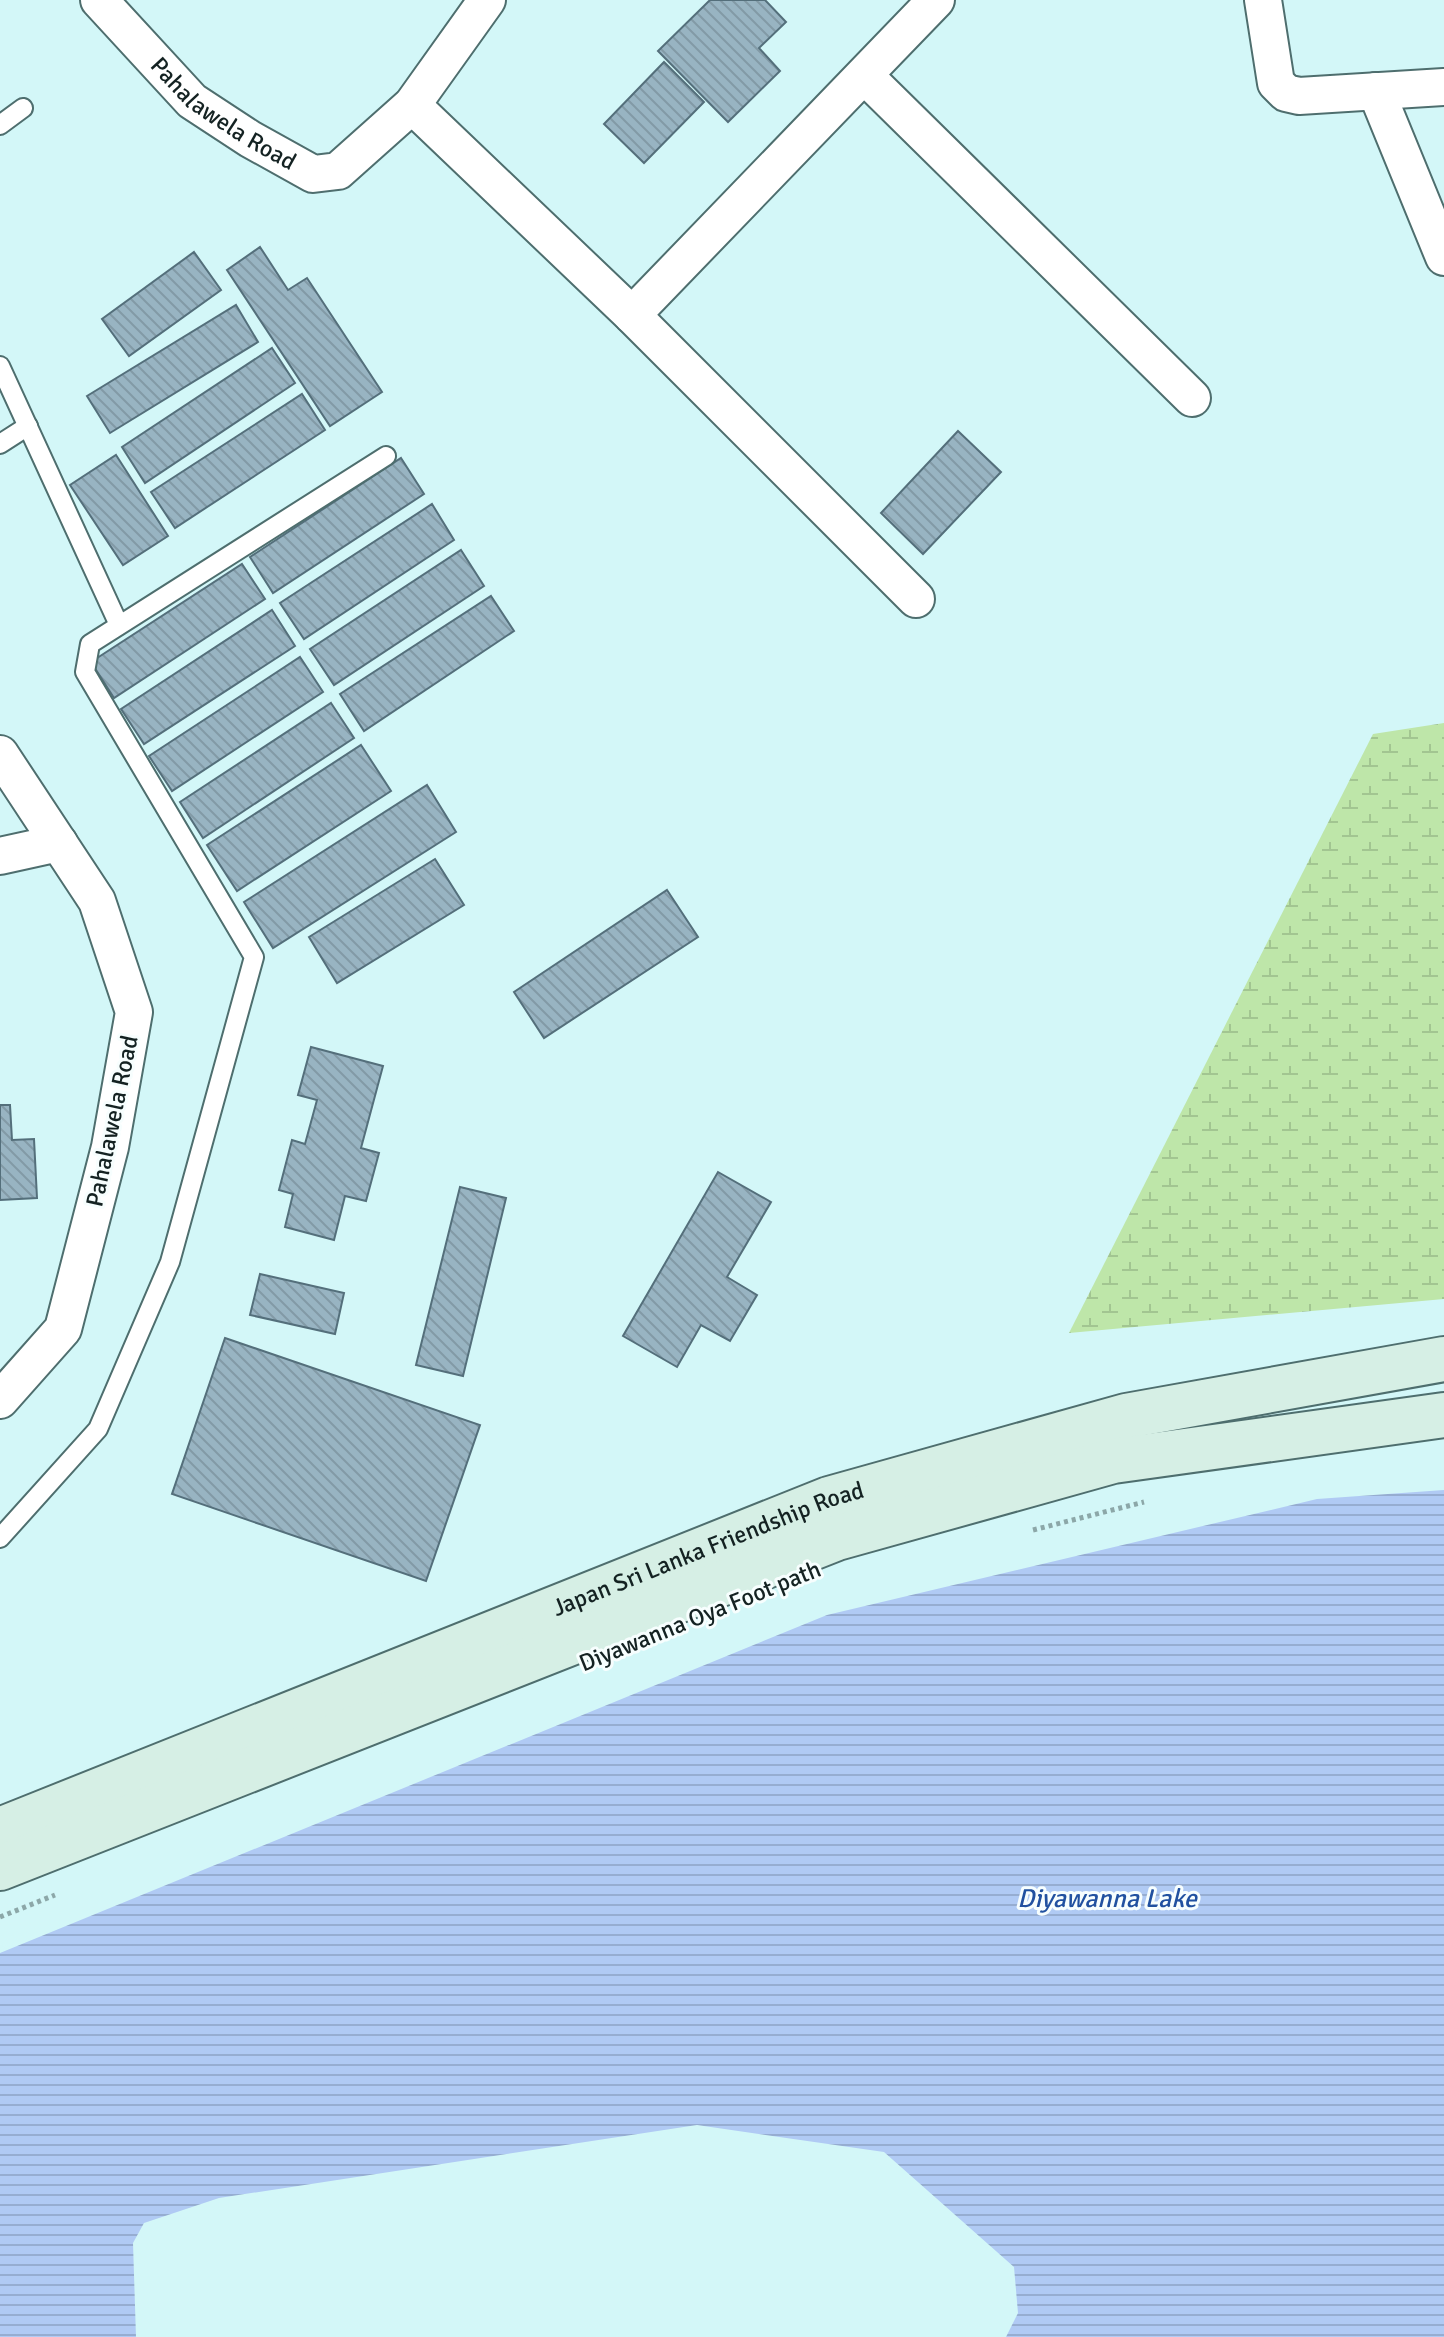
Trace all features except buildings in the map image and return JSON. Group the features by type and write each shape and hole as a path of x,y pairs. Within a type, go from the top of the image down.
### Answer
{"main road":[{"name":"Japan Sri Lanka Friendship Road","path":"0,1830 829,1499 1126,1416 1444,1359"},
{"name":"Japan Sri Lanka Friendship Road","path":"0,1868 837,1538 1113,1461 1444,1415"}],"street":[{"name":"Pahalawela Road","path":"99,0 192,101 250,139 313,174 338,171 412,105 487,0"},
{"path":"632,315 936,0"},
{"path":"1263,0 1276,83 1286,93 1299,96 1444,87"},
{"path":"865,76 1192,398"},
{"path":"1376,91 1444,257"},
{"path":"412,105 632,315 916,599"},
{"name":"Pahalawela Road","path":"0,754 97,901 134,1012 110,1147 63,1329 0,1400"},
{"path":"0,856 59,843"}],"lane":[{"path":"0,125 23,108"},
{"path":"0,366 119,625"},
{"path":"0,444 28,426"},
{"path":"0,1538 98,1429 170,1262 254,957 85,672 90,644 386,456"}],"path":[{"path":"1022,1533 1158,1498"},
{"path":"0,1917 57,1894"}],"green space":[{"path":"1444,723 1444,1299 1069,1333 1373,734"}],"water":[{"name":"Diyawanna Lake","path":"1444,1490 1444,2337 1006,2337 1018,2313 1014,2267 884,2152 697,2125 219,2198 144,2223 133,2243 136,2337 0,2337 0,1953 827,1615 1317,1499"}]}
